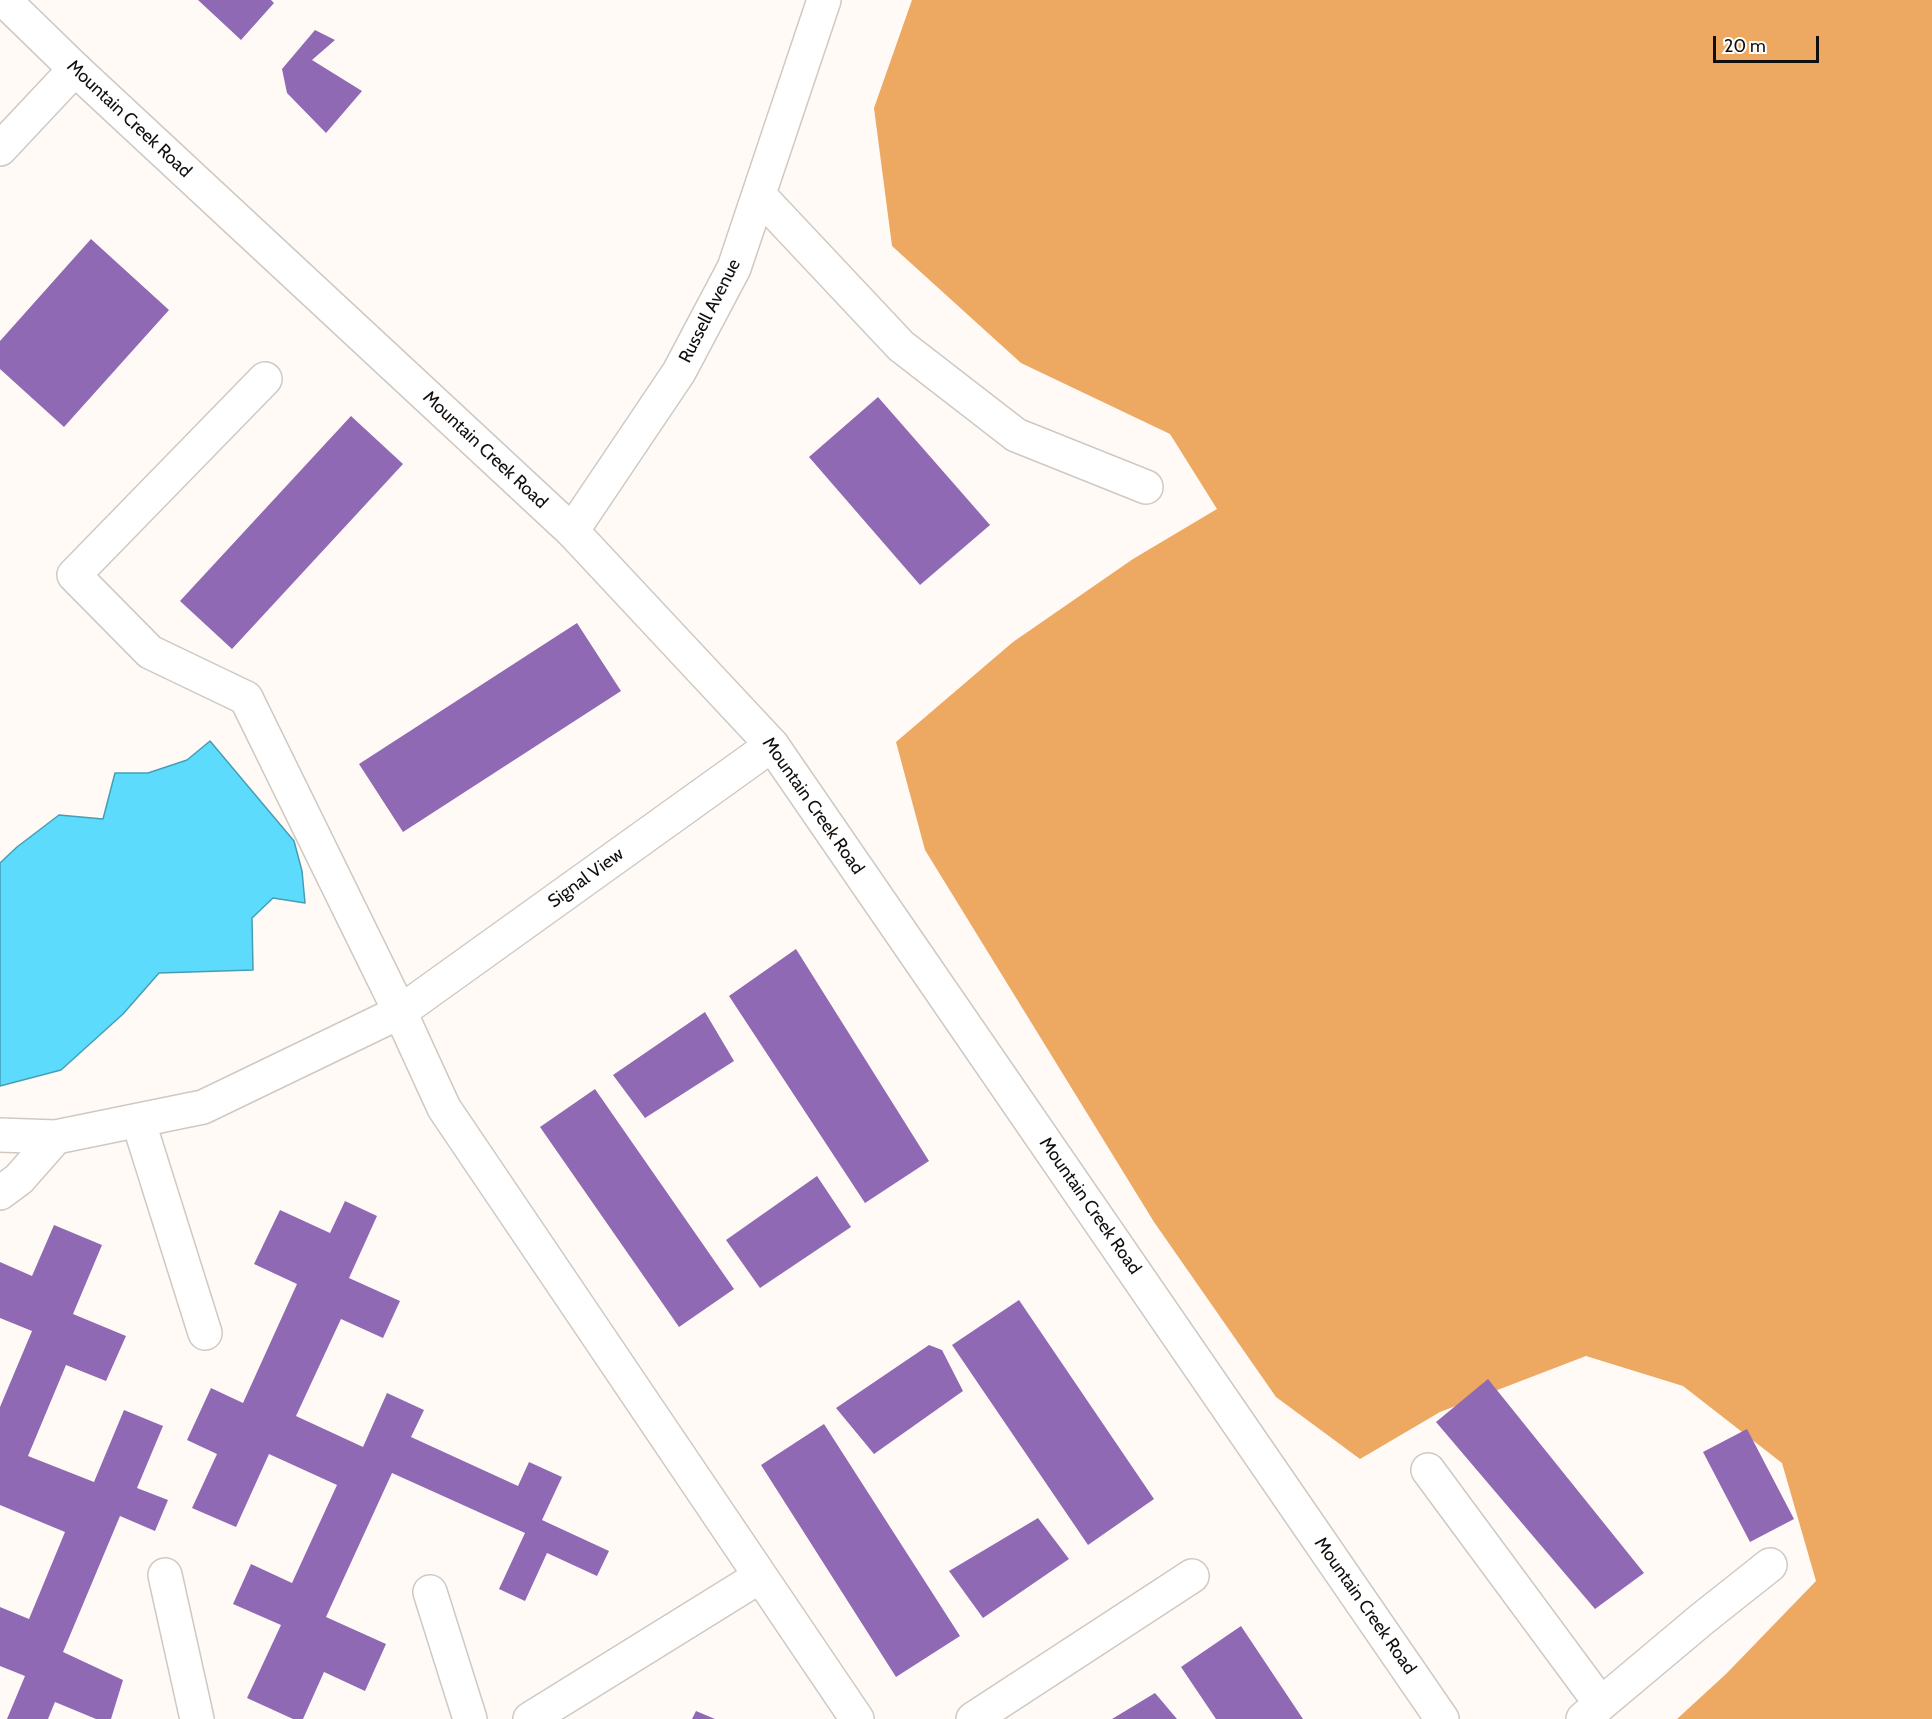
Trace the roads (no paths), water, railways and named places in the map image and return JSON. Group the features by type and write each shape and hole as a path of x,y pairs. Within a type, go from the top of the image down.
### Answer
{"street":[{"name":"Mountain Creek Road","path":"4,0 75,69 572,531 772,745 1442,1719"},
{"name":"Russell Avenue","path":"572,531 679,372 734,268 824,0"},
{"path":"0,149 75,69"},
{"path":"759,195 901,346 1016,435 1146,487"},
{"path":"265,379 74,575 150,652 246,698 400,1012 444,1108 856,1719"},
{"name":"Signal View","path":"0,1135 56,1137 203,1107 400,1012 772,745"},
{"path":"138,1120 205,1334"},
{"path":"0,1194 19,1179 56,1137"},
{"path":"1428,1470 1592,1712 1770,1565"},
{"path":"165,1575 197,1719"},
{"path":"973,1719 1192,1576"},
{"path":"530,1719 759,1577"},
{"path":"430,1592 470,1719"}],"water":[{"path":"210,741 294,841 302,871 305,903 273,898 252,918 253,970 159,973 123,1014 61,1070 0,1086 0,863 59,815 103,819 115,773 148,773 187,760"}]}
